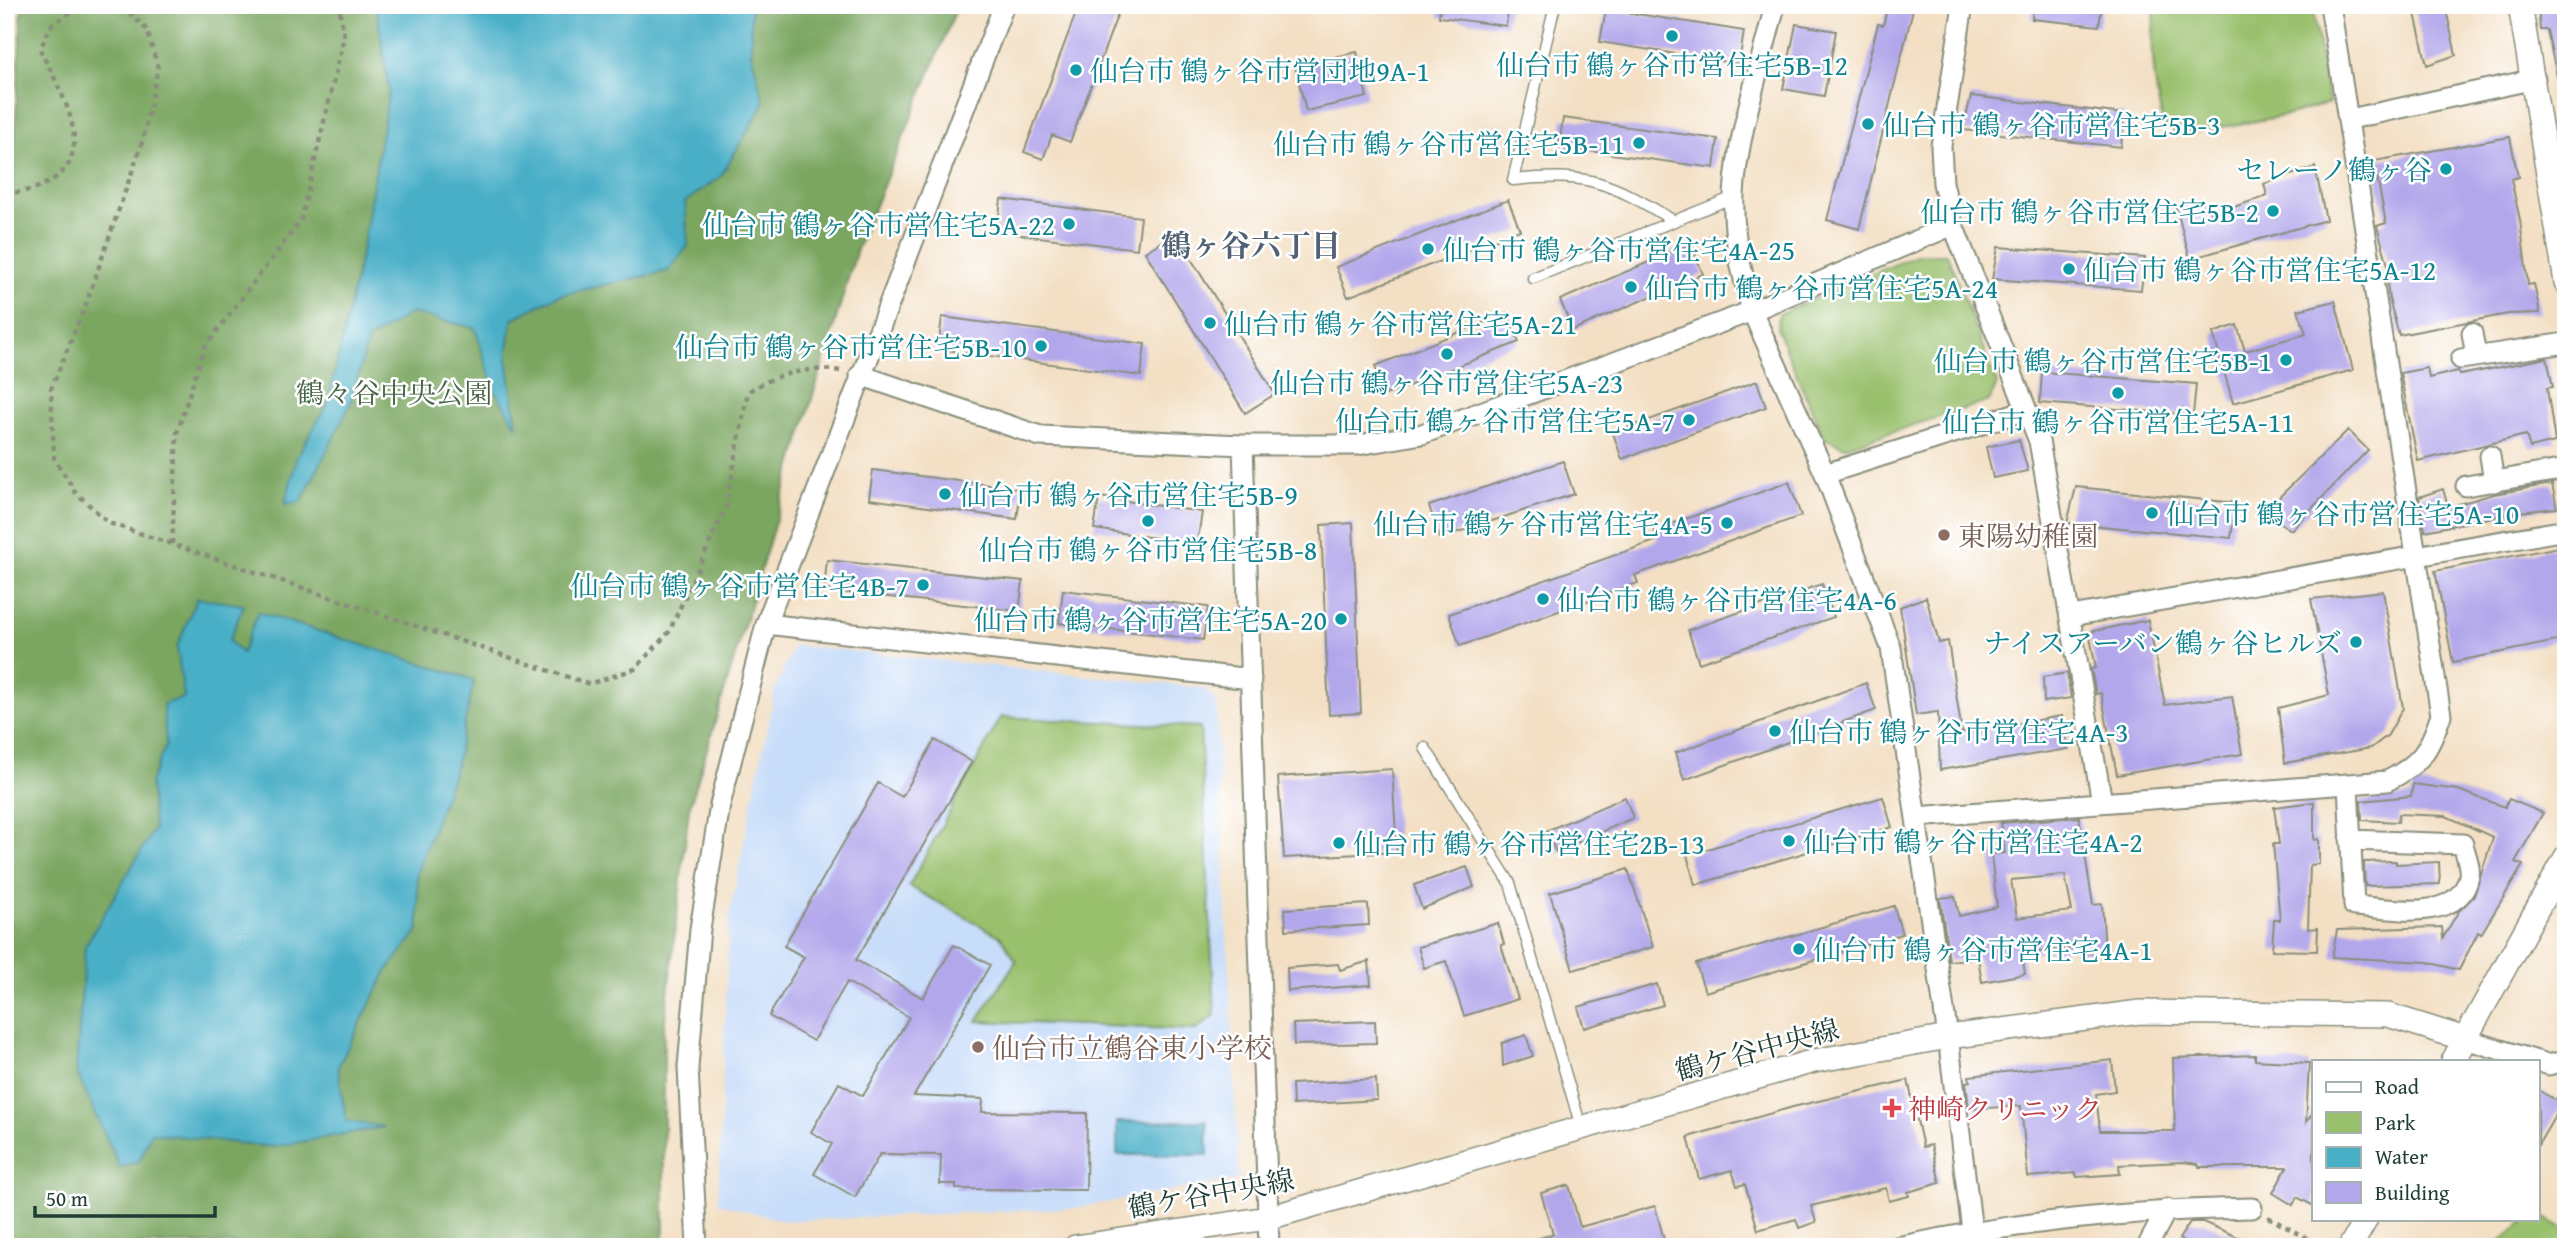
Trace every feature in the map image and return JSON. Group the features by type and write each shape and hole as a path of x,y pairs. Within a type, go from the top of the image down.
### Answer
{"street":[{"path":"697,1247 688,1067 700,929 720,805 766,624 1004,5"},
{"path":"1775,5 1737,167 1734,197 1739,262 1752,311 1825,474 1891,648 1948,1037 1967,1239"},
{"path":"1963,5 1941,146 1943,183 1953,225 2039,441 2102,802"},
{"path":"1916,817 2386,781 2413,768 2431,744 2441,715 2350,119 2330,5"},
{"path":"2520,5 2560,204 2566,282"},
{"path":"2350,119 2535,79"},
{"path":"860,375 1040,436 1243,445 1358,445 1422,435 1752,311 1953,225"},
{"path":"2472,333 2468,357 2566,343"},
{"path":"1825,474 2026,410"},
{"path":"1243,445 1269,1247"},
{"path":"2490,456 2494,482"},
{"path":"2466,486 2566,469"},
{"path":"2071,616 2566,530"},
{"path":"766,624 1251,680"},
{"path":"2348,785 2350,840 2354,906 2437,910 2460,896 2470,874 2463,844 2350,840"},
{"path":"2454,1060 2566,857"},
{"name":"鶴ケ谷中央線","path":"1075,1247 1268,1218 1814,1061 1948,1037 2140,1012 2388,1015 2465,1039"},
{"path":"2465,1039 2534,1060"},
{"path":"2540,1062 2549,1065 2566,1060"},
{"path":"1897,1247 2168,1209 2252,1208"},
{"path":"2147,1247 2168,1209"},
{"path":"2350,1247 2365,1220"}],"lane":[{"path":"1555,5 1513,180 1556,176 1592,180 1623,190 1674,221"},
{"path":"1533,278 1734,197"},
{"path":"1425,748 1510,883 1581,1128"}],"path":[{"path":"5,193 43,186 65,172 74,147 71,117 40,49 52,24 83,5"},
{"path":"122,5 147,30 158,68 142,140 85,307 51,389 54,458 76,493 109,523 589,684 635,669 669,632 726,508 748,393 770,377 826,369 860,375"},
{"path":"173,544 177,433 204,348 301,220 344,37 339,5"},
{"path":"2252,1208 2323,1247"}],"shaded area":[{"name":"仙台市立鶴谷東小学校","path":"794,645 1204,688 1216,702 1239,1179 1076,1208 783,1221 718,1203 729,916 775,689"}],"green space":[{"name":"鶴々谷中央公園","path":"22,5 958,5 857,249 689,809 664,1029 664,1247 279,1243 5,1247 5,312"},
{"path":"2156,5 2312,5 2329,103 2289,115 2179,135 2163,124 2157,94 2153,50"},
{"path":"1919,254 1947,254 1997,384 1989,401 1845,447 1824,438 1777,329 1779,314"},
{"path":"1001,717 1200,727 1215,1015 1196,1030 977,1021 1016,961 1001,937 909,886"},
{"path":"2540,1215 2566,1230 2566,1247 2494,1247 2526,1220 2540,1220"}],"water":[{"path":"376,5 751,5 751,52 764,103 721,176 685,202 688,246 668,271 559,295 512,319 507,358 517,427 494,389 475,328 411,313 368,340 350,405 301,502 285,504 297,457 328,403 364,240 389,90"},
{"path":"197,598 244,605 229,641 242,653 258,612 474,680 455,768 417,873 419,929 387,971 338,1067 346,1121 384,1127 272,1147 151,1133 140,1160 120,1168 76,1071 85,946 154,829 150,782 166,745 163,704 184,698 177,647"},
{"path":"1207,1121 1208,1155 1117,1155 1117,1122"}],"building":[{"name":"仙台市 鶴ヶ谷市営団地9A-1","path":"1079,5 1121,5 1070,142 1052,135 1043,159 1024,152"},
{"path":"1440,5 1509,5 1506,26 1439,17"},
{"name":"仙台市 鶴ヶ谷市営住宅5B-3","path":"1888,5 1914,5 1859,229 1827,220 1878,24 1883,25"},
{"path":"2033,5 2102,5 2099,26 2032,19"},
{"path":"2413,5 2445,5 2456,55 2427,65"},
{"path":"2538,5 2566,5 2566,77 2557,77 2547,30 2540,30"},
{"name":"仙台市 鶴ヶ谷市営住宅5B-12","path":"1606,9 1744,31 1739,64 1600,42"},
{"path":"1796,24 1836,31 1824,96 1783,89"},
{"path":"1357,52 1367,97 1306,111 1295,66"},
{"path":"1971,96 2124,114 2121,147 1963,130"},
{"name":"仙台市 鶴ヶ谷市営住宅5B-11","path":"1563,118 1718,139 1714,168 1559,147"},
{"path":"2510,137 2518,177 2511,179 2520,220 2528,285 2534,284 2540,313 2508,314 2399,335 2389,299 2386,274 2390,272 2377,226 2386,223 2374,161"},
{"name":"仙台市 鶴ヶ谷市営住宅5B-2","path":"2315,167 2326,220 2190,259 2176,207 2204,200 2212,214 2267,196 2264,184"},
{"name":"仙台市 鶴ヶ谷市営住宅5A-22","path":"1001,199 1141,217 1137,249 997,232"},
{"name":"仙台市 鶴ヶ谷市営住宅4A-25","path":"1508,200 1520,230 1348,297 1336,267"},
{"name":"仙台市 鶴ヶ谷市営住宅5A-21","path":"1175,233 1275,394 1245,413 1145,252"},
{"name":"仙台市 鶴ヶ谷市営住宅5A-24","path":"1691,244 1703,274 1573,330 1560,300"},
{"name":"仙台市 鶴ヶ谷市営住宅5A-12","path":"1998,247 2145,258 2141,290 1992,279"},
{"name":"仙台市 鶴ヶ谷市営住宅5B-1","path":"2335,301 2353,370 2233,403 2213,333 2237,325 2245,351 2306,334 2298,310"},
{"name":"仙台市 鶴ヶ谷市営住宅5A-23","path":"1507,313 1519,342 1386,395 1375,366"},
{"name":"仙台市 鶴ヶ谷市営住宅5B-10","path":"942,317 1145,344 1141,376 938,349"},
{"path":"2547,358 2553,387 2547,388 2555,442 2530,448 2526,435 2418,461 2400,373 2427,368 2429,378 2458,371 2460,375"},
{"name":"仙台市 鶴ヶ谷市営住宅5A-11","path":"2042,372 2196,384 2193,415 2040,403"},
{"name":"仙台市 鶴ヶ谷市営住宅5A-7","path":"1757,381 1766,407 1622,459 1613,433"},
{"path":"2348,430 2368,450 2291,530 2264,512"},
{"path":"2019,440 2028,471 1993,478 1986,447"},
{"path":"1563,461 1574,494 1440,538 1429,506"},
{"name":"仙台市 鶴ヶ谷市営住宅5B-9","path":"873,470 1021,489 1017,519 869,499"},
{"path":"1789,482 1801,516 1635,575 1638,583 1460,646 1449,614 1658,540 1654,530"},
{"path":"2552,484 2557,508 2518,512 2425,531 2419,497 2443,489 2448,507 2494,494"},
{"name":"仙台市 鶴ヶ谷市営住宅5A-10","path":"2076,487 2236,503 2231,538 2067,523"},
{"name":"仙台市 鶴ヶ谷市営住宅5B-8","path":"1099,497 1202,512 1197,544 1094,529"},
{"name":"仙台市 鶴ヶ谷市営住宅5A-20","path":"1353,523 1361,713 1329,715 1321,525"},
{"path":"2559,547 2566,584 2566,639 2453,662 2435,571"},
{"name":"仙台市 鶴ヶ谷市営住宅4B-7","path":"827,560 1023,581 1019,611 824,590"},
{"path":"1822,584 1834,617 1699,663 1688,630"},
{"path":"1063,590 1208,607 1203,640 1059,623"},
{"name":"ナイスアーバン鶴ヶ谷ヒルズ","path":"2383,591 2403,708 2388,735 2371,748 2285,763 2278,708 2329,695 2311,599"},
{"path":"1926,597 1939,643 1948,641 1962,733 2062,716 2068,749 1940,770 1938,712 1916,715 1900,607"},
{"path":"2148,620 2165,705 2232,696 2242,754 2117,775 2101,693 2096,694 2091,669 2096,668 2089,632"},
{"path":"2067,673 2071,698 2044,702 2043,677"},
{"name":"仙台市 鶴ヶ谷市営住宅4A-3","path":"1866,683 1876,710 1684,780 1675,753"},
{"path":"935,740 972,762 856,960 923,998 954,945 990,965 914,1096 983,1099 982,1112 1087,1113 1086,1190 956,1189 956,1184 940,1184 941,1155 880,1154 855,1197 814,1174 832,1144 811,1132 839,1083 863,1096 909,1017 847,982 813,1041 769,1016 804,957 784,946 878,783 902,797"},
{"path":"1392,769 1397,852 1284,858 1278,777"},
{"path":"2413,784 2458,790 2505,807 2509,799 2543,813 2515,862 2523,865 2481,934 2478,932 2459,970 2427,962 2332,957 2337,930 2442,927 2443,938 2458,912 2474,896 2493,837 2446,816 2399,814 2398,822 2362,820 2361,801 2411,796"},
{"path":"1625,797 1633,818 1556,852 1546,831"},
{"name":"仙台市 鶴ヶ谷市営住宅4A-2","path":"1883,797 1892,827 1695,885 1687,855"},
{"path":"2314,802 2314,840 2319,839 2319,864 2310,865 2308,929 2318,928 2317,951 2272,950 2274,920 2280,920 2273,844 2279,844 2274,807"},
{"path":"2079,817 2093,905 2102,904 2105,951 2075,953 2075,948 2022,954 2025,974 1982,982 1978,958 1949,961 1940,898 1955,896 1959,916 1997,907 1991,854 2005,853 2001,823","holes":["2065,875 2072,911 2017,918 2011,880"]},
{"path":"2396,861 2396,864 2439,862 2440,884 2365,886 2364,862"},
{"path":"1467,867 1474,887 1422,909 1414,885"},
{"path":"1628,869 1653,947 1573,970 1550,893"},
{"path":"1368,904 1369,925 1286,930 1285,909"},
{"name":"仙台市 鶴ヶ谷市営住宅4A-1","path":"1894,906 1902,934 1705,992 1696,964"},
{"path":"1498,923 1504,944 1501,945 1518,999 1464,1016 1446,961 1424,968 1418,947"},
{"path":"1369,961 1371,985 1288,991 1287,968 1338,964 1340,970"},
{"path":"1657,984 1663,1005 1584,1028 1578,1007"},
{"path":"1375,1021 1376,1043 1294,1045 1293,1024"},
{"path":"1526,1035 1533,1056 1503,1066 1502,1043"},
{"path":"2255,1055 2255,1060 2309,1063 2306,1123 2312,1114 2312,1205 2297,1197 2293,1205 2273,1193 2287,1167 2199,1167 2198,1164 2183,1162 2119,1165 2120,1174 2077,1177 2076,1173 2028,1177 2021,1106 1969,1109 1966,1082 1970,1081 1969,1076 2112,1060 2115,1091 2096,1094 2100,1131 2175,1131 2173,1058"},
{"path":"1376,1079 1377,1100 1293,1105 1292,1084"},
{"path":"1908,1080 1923,1147 1931,1145 1940,1183 1908,1192 1909,1196 1889,1201 1886,1188 1811,1206 1816,1222 1799,1228 1796,1219 1758,1230 1745,1184 1737,1186 1732,1170 1699,1179 1688,1137 1793,1107"},
{"path":"2540,1091 2562,1104 2540,1142"},
{"path":"1569,1185 1580,1227 1655,1206 1666,1247 1530,1247 1529,1241 1553,1234 1541,1193"},
{"path":"2190,1222 2203,1222 2261,1247 2191,1247 2179,1239"}],"place":[{"name":"仙台市 鶴ヶ谷市営住宅5B-12","path":"1672,36"},
{"name":"仙台市 鶴ヶ谷市営団地9A-1","path":"1076,70"},
{"name":"仙台市 鶴ヶ谷市営住宅5B-3","path":"1868,124"},
{"name":"仙台市 鶴ヶ谷市営住宅5B-11","path":"1639,143"},
{"name":"セレーノ鶴ヶ谷","path":"2446,169"},
{"name":"仙台市 鶴ヶ谷市営住宅5B-2","path":"2273,211"},
{"name":"仙台市 鶴ヶ谷市営住宅5A-22","path":"1069,224"},
{"name":"仙台市 鶴ヶ谷市営住宅4A-25","path":"1428,249"},
{"name":"仙台市 鶴ヶ谷市営住宅5A-12","path":"2069,269"},
{"name":"仙台市 鶴ヶ谷市営住宅5A-24","path":"1631,287"},
{"name":"仙台市 鶴ヶ谷市営住宅5A-21","path":"1210,323"},
{"name":"仙台市 鶴ヶ谷市営住宅5B-10","path":"1041,346"},
{"name":"仙台市 鶴ヶ谷市営住宅5A-23","path":"1447,354"},
{"name":"仙台市 鶴ヶ谷市営住宅5B-1","path":"2286,360"},
{"name":"仙台市 鶴ヶ谷市営住宅5A-11","path":"2118,393"},
{"name":"仙台市 鶴ヶ谷市営住宅5A-7","path":"1689,420"},
{"name":"仙台市 鶴ヶ谷市営住宅5B-9","path":"945,494"},
{"name":"仙台市 鶴ヶ谷市営住宅5A-10","path":"2152,513"},
{"name":"仙台市 鶴ヶ谷市営住宅5B-8","path":"1148,521"},
{"name":"仙台市 鶴ヶ谷市営住宅4A-5","path":"1727,523"},
{"name":"東陽幼稚園","path":"1944,535"},
{"name":"仙台市 鶴ヶ谷市営住宅4B-7","path":"923,585"},
{"name":"仙台市 鶴ヶ谷市営住宅4A-6","path":"1543,599"},
{"name":"仙台市 鶴ヶ谷市営住宅5A-20","path":"1341,619"},
{"name":"ナイスアーバン鶴ヶ谷ヒルズ","path":"2356,642"},
{"name":"仙台市 鶴ヶ谷市営住宅4A-3","path":"1775,731"},
{"name":"仙台市 鶴ヶ谷市営住宅4A-2","path":"1789,841"},
{"name":"仙台市 鶴ヶ谷市営住宅2B-13","path":"1339,843"},
{"name":"仙台市 鶴ヶ谷市営住宅4A-1","path":"1799,949"},
{"name":"仙台市立鶴谷東小学校","path":"978,1047"},
{"name":"神崎クリニック","path":"1892,1108"}],"district":[{"name":"鶴ヶ谷六丁目","path":"1251,245"}]}
